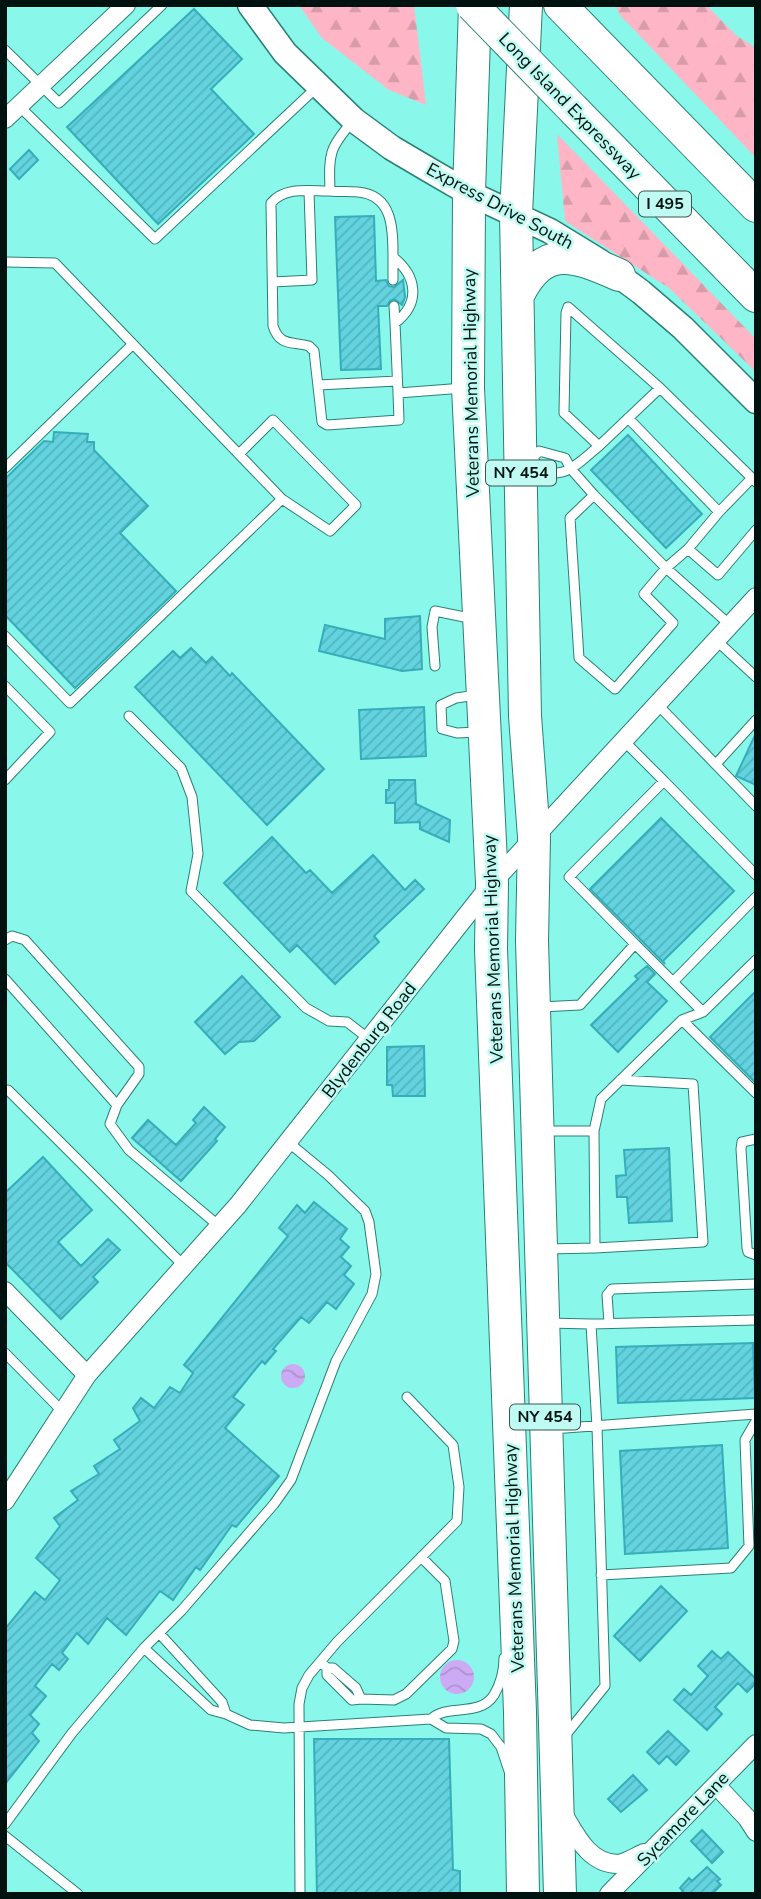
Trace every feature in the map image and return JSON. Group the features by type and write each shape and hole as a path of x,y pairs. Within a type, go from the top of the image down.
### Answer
{"highway":[{"name":"Long Island Expressway","path":"474,5 756,296"},
{"name":"Veterans Memorial Highway","path":"474,5 468,388 492,883 491,949 513,1515 523,1894"},
{"name":"Veterans Memorial Highway","path":"526,5 516,214 526,459 525,716 534,837 532,941 560,1894"},
{"path":"569,15 756,206"},
{"path":"518,295 530,274 539,264 550,259 576,258 619,275"}],"main road":[{"name":"Express Drive South","path":"250,5 285,53 354,120 392,148 469,193 580,248 619,275 683,328 756,401"}],"street":[{"path":"5,119 126,5"},
{"name":"Blydenburg Road","path":"5,1501 87,1375 219,1226 492,883 756,597"},
{"path":"5,1291 87,1375"},
{"name":"Sycamore Lane","path":"609,1894 756,1744"},
{"path":"716,1785 747,1818 756,1832"},
{"path":"556,1802 582,1845 596,1858 619,1864 654,1849"}],"lane":[{"path":"5,50 59,103 162,5"},
{"path":"19,106 155,239 319,85"},
{"path":"330,191 329,156 337,139 354,120"},
{"path":"393,280 390,215 383,204 371,195 287,191 278,195 271,203 273,326 281,341 290,345 309,346 314,351 320,416 322,422 327,425 399,420 394,306"},
{"path":"273,282 312,280 309,191"},
{"path":"393,257 407,271 413,293 404,317 395,323"},
{"path":"5,262 55,263 282,499 330,531 356,505 273,420 239,454"},
{"path":"594,495 570,518 579,658 615,689 673,624 644,594 719,512 754,480 660,388 568,306 564,413 599,446"},
{"path":"5,468 133,344"},
{"path":"318,385 397,381"},
{"path":"398,393 468,388"},
{"path":"660,388 571,469 560,474 540,469 526,459 539,451 565,458 571,469 594,495 666,568 730,625"},
{"path":"628,418 719,512"},
{"path":"5,636 70,703 282,499"},
{"path":"688,549 718,575 756,530"},
{"path":"435,666 432,627 435,611 479,620"},
{"path":"716,640 756,677"},
{"path":"5,686 50,732 5,780"},
{"path":"483,694 456,698 441,705 442,729 457,733 485,732"},
{"path":"657,704 756,806"},
{"path":"129,716 181,768 192,797 198,855 191,891 306,1008 329,1021 347,1022 369,1040"},
{"path":"716,764 756,720"},
{"path":"624,740 756,875"},
{"path":"664,782 569,877 703,1012"},
{"path":"673,982 756,897"},
{"path":"5,940 12,936 25,940 139,1067 139,1074 117,1105 110,1124 129,1150 219,1226"},
{"path":"534,1008 580,1005 635,944"},
{"path":"595,1248 594,1131 601,1099 682,1020 703,1012 756,960"},
{"path":"5,979 117,1105"},
{"path":"682,1020 756,1093"},
{"path":"541,1250 703,1242 693,1084 620,1080"},
{"path":"8,1090 183,1265"},
{"path":"538,1131 594,1131"},
{"path":"756,1139 742,1142 741,1149 747,1248 748,1252 756,1255"},
{"path":"5,1824 72,1733 144,1648 274,1504 291,1480 336,1361 372,1294 376,1274 365,1211 328,1175 288,1142"},
{"path":"609,1323 607,1295 612,1289 756,1284"},
{"path":"543,1323 756,1320"},
{"path":"556,1746 605,1686 591,1324"},
{"path":"5,1353 62,1411"},
{"path":"300,1894 302,1688 457,1521 459,1495 453,1445 407,1397"},
{"path":"545,1430 756,1414"},
{"path":"601,1575 731,1568 749,1546 745,1440 756,1421"},
{"path":"504,1553 513,1515"},
{"path":"324,1665 333,1668 356,1688 361,1699 394,1700 406,1694 452,1650 454,1641 445,1581 421,1557"},
{"path":"159,1633 222,1702 226,1714"},
{"path":"144,1648 211,1710 250,1726 300,1727 430,1719 437,1714 472,1710 489,1703 500,1684 503,1650"},
{"path":"430,1719 446,1728 481,1729 491,1734 501,1747 506,1766 520,1790"},
{"path":"5,1836 78,1894"}],"green space":[{"path":"299,5 414,5 426,105 389,90 322,38"},
{"path":"615,5 706,5 737,36 756,48 756,158 620,15"},
{"path":"557,134 756,339 756,372 669,288 565,221"}],"water":[{"path":"293,1364 301,1368 305,1376 301,1384 293,1388 285,1384 281,1376 285,1368"},
{"path":"457,1660 469,1665 474,1677 469,1689 457,1694 445,1689 440,1677 445,1665"}],"building":[{"path":"194,9 242,59 211,89 254,134 158,224 67,127"},
{"path":"29,150 38,160 19,179 10,169"},
{"path":"374,216 376,281 386,280 389,286 394,287 403,280 405,297 402,305 394,299 387,306 378,306 381,369 341,370 335,217"},
{"path":"54,432 88,434 87,442 94,442 94,450 148,506 120,533 176,591 75,688 5,615 5,479 44,441 53,442"},
{"path":"628,435 702,514 666,548 591,470"},
{"path":"420,616 422,669 402,671 319,651 325,625 385,639 385,619"},
{"path":"191,648 206,663 212,657 230,676 232,673 324,769 267,825 135,687 173,651 180,658"},
{"path":"424,707 426,756 361,759 359,710"},
{"path":"756,733 756,785 736,776"},
{"path":"389,780 415,780 416,804 450,820 449,842 420,829 420,822 395,823 395,803 386,803"},
{"path":"661,818 734,891 663,961 665,964 590,889"},
{"path":"272,837 306,873 310,870 332,893 373,855 405,890 415,880 424,889 374,936 379,942 335,984 297,945 290,952 224,883"},
{"path":"647,966 655,974 647,982 667,1001 618,1052 591,1025 638,979 635,976"},
{"path":"242,976 280,1017 254,1041 239,1042 225,1054 195,1022"},
{"path":"756,991 756,1083 710,1037"},
{"path":"424,1046 425,1096 393,1096 392,1085 387,1085 387,1047"},
{"path":"204,1107 225,1127 215,1139 217,1141 181,1181 132,1138 148,1120 176,1145 196,1123 193,1120"},
{"path":"669,1148 672,1221 629,1223 627,1197 617,1197 616,1176 626,1175 624,1150"},
{"path":"43,1157 92,1210 58,1242 81,1266 108,1239 120,1250 93,1277 98,1282 61,1319 5,1262 5,1193"},
{"path":"314,1202 347,1229 340,1239 349,1247 341,1257 351,1266 344,1275 354,1284 336,1309 327,1302 309,1323 301,1317 273,1349 276,1351 265,1364 262,1361 233,1397 244,1405 225,1428 279,1476 236,1527 232,1525 200,1570 196,1567 173,1600 160,1591 126,1635 107,1618 88,1644 77,1633 62,1653 68,1659 59,1670 52,1664 35,1686 46,1696 30,1715 39,1724 32,1733 39,1741 5,1784 5,1629 35,1592 45,1600 60,1580 36,1558 60,1526 54,1518 78,1500 71,1491 99,1474 94,1466 120,1449 114,1440 140,1421 133,1408 141,1398 154,1408 170,1387 180,1393 193,1373 184,1365 288,1236 279,1228 297,1205 305,1213"},
{"path":"753,1343 755,1398 618,1403 616,1347"},
{"path":"722,1445 728,1548 625,1554 620,1451"},
{"path":"661,1586 687,1611 640,1661 614,1636"},
{"path":"712,1651 721,1659 728,1652 756,1679 756,1683 747,1692 738,1683 715,1707 722,1714 707,1730 674,1700 684,1689 691,1695 708,1676 698,1666"},
{"path":"668,1731 689,1751 676,1765 667,1756 659,1764 647,1752"},
{"path":"314,1739 449,1739 453,1870 460,1871 460,1894 317,1894"},
{"path":"633,1775 647,1790 621,1812 608,1799"},
{"path":"702,1830 723,1852 712,1863 691,1841"},
{"path":"707,1867 720,1879 717,1881 721,1885 712,1894 680,1894 683,1891 680,1888 689,1878 692,1881"}]}
